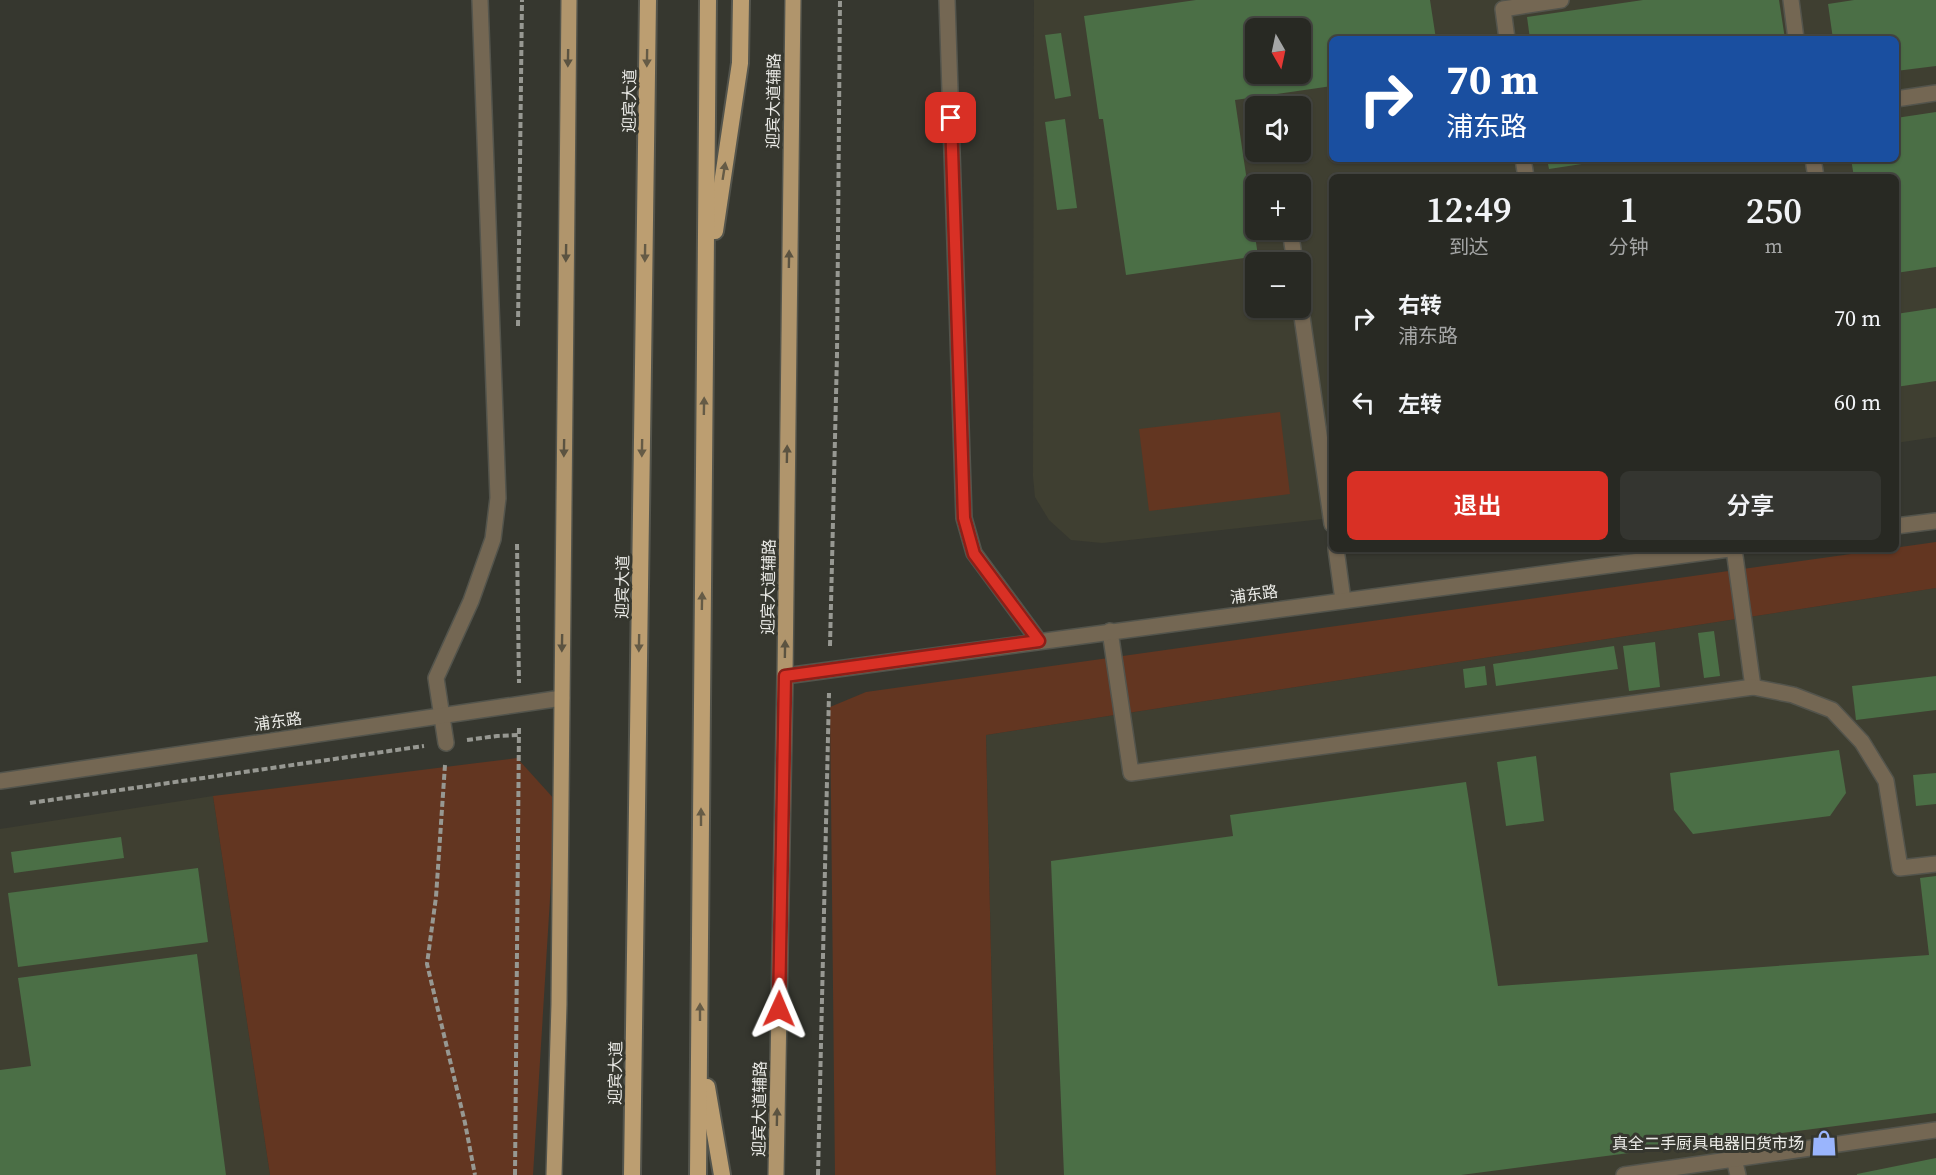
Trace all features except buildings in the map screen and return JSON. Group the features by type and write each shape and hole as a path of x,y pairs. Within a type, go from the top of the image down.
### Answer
{"highway":[{"name":"迎宾大道","path":"631,1173 648,0"},
{"path":"698,1175 708,0"},
{"path":"706,291 740,63 741,0"},
{"path":"700,1046 722,1175"}],"main road":[{"path":"554,1175 559,1004 569,0"},
{"name":"迎宾大道辅路","path":"776,1175 793,0"}],"street":[{"path":"446,743 436,678 471,601 493,539 498,498 480,0"},
{"path":"947,0 964,518 974,554 1039,641"},
{"path":"1507,36 1503,9 1561,0"},
{"path":"1791,0 1796,36"},
{"path":"1899,99 1936,93"},
{"path":"1302,318 1329,503"},
{"path":"1899,526 1936,521"},
{"path":"1336,552 1343,600"},
{"name":"浦东路","path":"785,676 1706,552"},
{"path":"1734,552 1753,687"},
{"path":"1110,632 1131,773 1753,687 1794,695 1832,710 1862,742 1886,781 1900,868 1936,864"},
{"name":"浦东路","path":"0,781 562,698"},
{"path":"1624,1175 1936,1130"},
{"path":"1734,1159 1738,1175"}],"path":[{"path":"818,1175 837,355 840,0"},
{"path":"23,804 446,743 519,735"},
{"path":"446,743 436,897 427,964 475,1175"},
{"path":"515,1175 519,812"}],"shaded area":[{"path":"1034,0 1936,0 1936,437 1899,443 1899,174 1329,174 1329,518 1102,543 1071,540 1049,520 1035,497 1033,476"},
{"path":"1280,412 1290,494 1149,511 1139,429"},
{"path":"1936,542 1936,588 986,735 996,1175 835,1175 830,707 866,692 1865,552 1899,552 1899,547"},
{"path":"1936,588 1936,1175 996,1175 986,735"},
{"path":"517,758 556,801 533,1175 270,1175 213,796"},
{"path":"213,796 270,1175 0,1175 0,829"}],"place":[{"name":"真全二手厨具电器旧货市场","path":"1824,1143"}],"route":[{"path":"779,1009 785,676 1039,641 974,554 964,518 951,118"}]}
